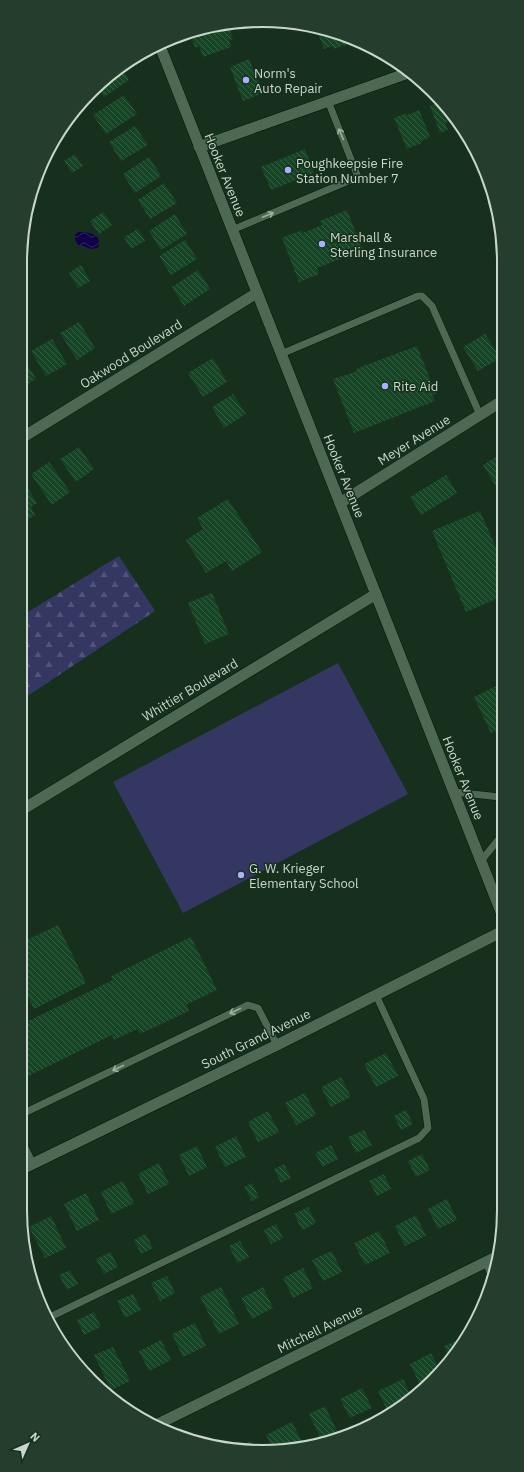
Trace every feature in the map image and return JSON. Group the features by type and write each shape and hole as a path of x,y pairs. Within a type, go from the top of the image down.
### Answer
{"street":[{"name":"Hooker Avenue","path":"161,50 497,902"},
{"path":"199,147 403,75"},
{"name":"Oakwood Boulevard","path":"27,435 257,293"},
{"name":"Meyer Avenue","path":"340,503 497,405"},
{"name":"Whittier Boulevard","path":"27,807 376,594"},
{"name":"South Grand Avenue","path":"27,1167 277,1045 497,934"},
{"name":"Mitchell Avenue","path":"161,1422 491,1259"}],"lane":[{"path":"232,230 358,177 328,101"},
{"path":"281,354 418,296 422,296 432,306 480,415"},
{"path":"454,792 497,794"},
{"path":"481,861 497,841"},
{"path":"52,1316 419,1138 428,1128 424,1100 376,995"},
{"path":"27,1112 248,1005 258,1008 277,1045"},
{"path":"27,1152 33,1164"},
{"path":"486,1262 489,1271"}],"green space":[{"path":"119,556 155,611 27,696 27,613"},
{"path":"338,663 408,794 183,913 113,782"}],"water":[{"path":"78,232 90,233 97,237 99,240 98,248 91,249 81,245 79,246 75,237"}],"building":[{"path":"229,29 233,39 229,40 231,47 203,57 199,46 195,48 192,38"},
{"path":"318,34 349,44 334,49 332,46 324,49"},
{"name":"Norm's Auto Repair","path":"249,59 263,93 243,101 230,67"},
{"path":"124,72 129,80 104,97 101,91"},
{"path":"124,95 137,114 106,134 93,115"},
{"path":"436,104 450,121 445,123 448,130 440,133 430,106"},
{"path":"419,110 430,137 421,141 422,143 407,149 394,118"},
{"path":"135,126 148,145 121,161 109,142"},
{"name":"Poughkeepsie Fire Station Number 7","path":"305,149 314,173 271,190 261,167"},
{"path":"75,154 83,166 72,173 64,161"},
{"path":"149,157 161,176 135,193 123,174"},
{"path":"164,183 177,203 150,219 138,200"},
{"name":"Marshall & Sterling Insurance","path":"347,210 363,250 317,268 319,274 299,282 282,238 302,230 303,233 322,225 320,221"},
{"path":"103,212 112,225 99,234 90,221"},
{"path":"175,214 187,234 161,250 149,231"},
{"path":"138,229 145,241 131,249 124,237"},
{"path":"185,240 197,259 171,275 159,256"},
{"path":"81,265 90,281 78,288 69,273"},
{"path":"198,270 210,289 184,306 172,287"},
{"path":"79,322 95,348 77,360 60,333"},
{"path":"485,334 497,353 497,360 478,371 463,347"},
{"path":"52,339 67,364 46,376 31,351"},
{"name":"Rite Aid","path":"417,346 436,394 432,395 435,401 354,433 333,379 355,372 358,368"},
{"path":"213,358 227,382 203,397 188,373"},
{"path":"27,364 36,379 27,385"},
{"path":"233,394 246,414 224,428 212,407"},
{"path":"79,447 94,469 76,482 60,459"},
{"path":"497,456 497,488 483,465"},
{"path":"49,462 70,492 52,505 31,474"},
{"path":"446,475 457,493 421,515 410,497"},
{"path":"27,487 37,503 31,507 35,515 27,520"},
{"path":"228,499 262,552 232,571 226,561 206,573 186,540 203,529 197,518"},
{"path":"480,511 497,550 497,599 466,612 432,531"},
{"path":"212,593 229,634 205,644 188,603"},
{"path":"497,686 497,735 495,731 491,733 474,697"},
{"path":"58,925 86,983 34,1009 27,995 27,940"},
{"path":"191,937 217,990 186,1005 189,1011 140,1034 137,1029 114,1040 112,1035 27,1077 27,1022 113,980 111,976"},
{"path":"386,1053 398,1076 376,1087 364,1064"},
{"path":"341,1077 351,1097 331,1107 321,1087"},
{"path":"305,1093 316,1115 296,1125 285,1103"},
{"path":"406,1110 413,1124 401,1130 394,1116"},
{"path":"268,1111 279,1132 258,1142 248,1122"},
{"path":"364,1130 372,1145 356,1153 348,1137"},
{"path":"236,1136 246,1157 225,1167 215,1147"},
{"path":"331,1145 338,1159 322,1167 315,1153"},
{"path":"197,1146 207,1167 189,1176 179,1155"},
{"path":"422,1154 430,1170 416,1177 408,1161"},
{"path":"159,1163 169,1184 148,1194 138,1174"},
{"path":"284,1164 291,1178 281,1183 274,1169"},
{"path":"384,1174 391,1189 377,1196 369,1181"},
{"path":"123,1181 134,1203 111,1214 101,1192"},
{"path":"252,1183 259,1197 252,1201 244,1187"},
{"path":"86,1193 99,1220 77,1231 64,1204"},
{"path":"447,1199 457,1220 438,1229 428,1209"},
{"path":"308,1207 316,1223 302,1230 294,1214"},
{"path":"416,1215 426,1236 405,1246 395,1226"},
{"path":"51,1216 66,1248 45,1258 29,1227"},
{"path":"276,1224 283,1238 271,1244 264,1230"},
{"path":"379,1231 390,1253 365,1265 354,1243"},
{"path":"146,1234 153,1248 141,1254 134,1240"},
{"path":"240,1241 249,1257 237,1263 229,1246"},
{"path":"332,1251 342,1272 323,1281 312,1260"},
{"path":"111,1252 118,1267 104,1274 96,1259"},
{"path":"303,1268 313,1288 293,1298 283,1278"},
{"path":"70,1270 78,1284 67,1290 59,1275"},
{"path":"167,1276 175,1293 160,1301 151,1283"},
{"path":"221,1287 239,1324 219,1334 200,1297"},
{"path":"263,1287 273,1308 252,1319 241,1298"},
{"path":"133,1294 141,1310 125,1318 117,1301"},
{"path":"94,1312 101,1327 84,1335 77,1320"},
{"path":"195,1323 206,1346 183,1357 172,1334"},
{"path":"161,1340 171,1360 149,1371 139,1351"},
{"path":"458,1340 448,1353 444,1346"},
{"path":"113,1347 130,1381 111,1390 94,1355"},
{"path":"431,1353 438,1366 420,1384 410,1364"},
{"path":"403,1379 409,1393 387,1409 378,1391"},
{"path":"362,1388 372,1408 350,1418 340,1399"},
{"path":"325,1406 338,1433 320,1438 309,1414"},
{"path":"292,1422 302,1441 271,1444 266,1435"},
{"path":"251,1441 253,1444 247,1444 246,1444"}],"place":[{"name":"Norm's Auto Repair","path":"246,80"},
{"name":"Poughkeepsie Fire Station Number 7","path":"288,170"},
{"name":"Marshall & Sterling Insurance","path":"322,244"},
{"name":"Rite Aid","path":"385,386"},
{"name":"G. W. Krieger Elementary School","path":"241,875"}]}
